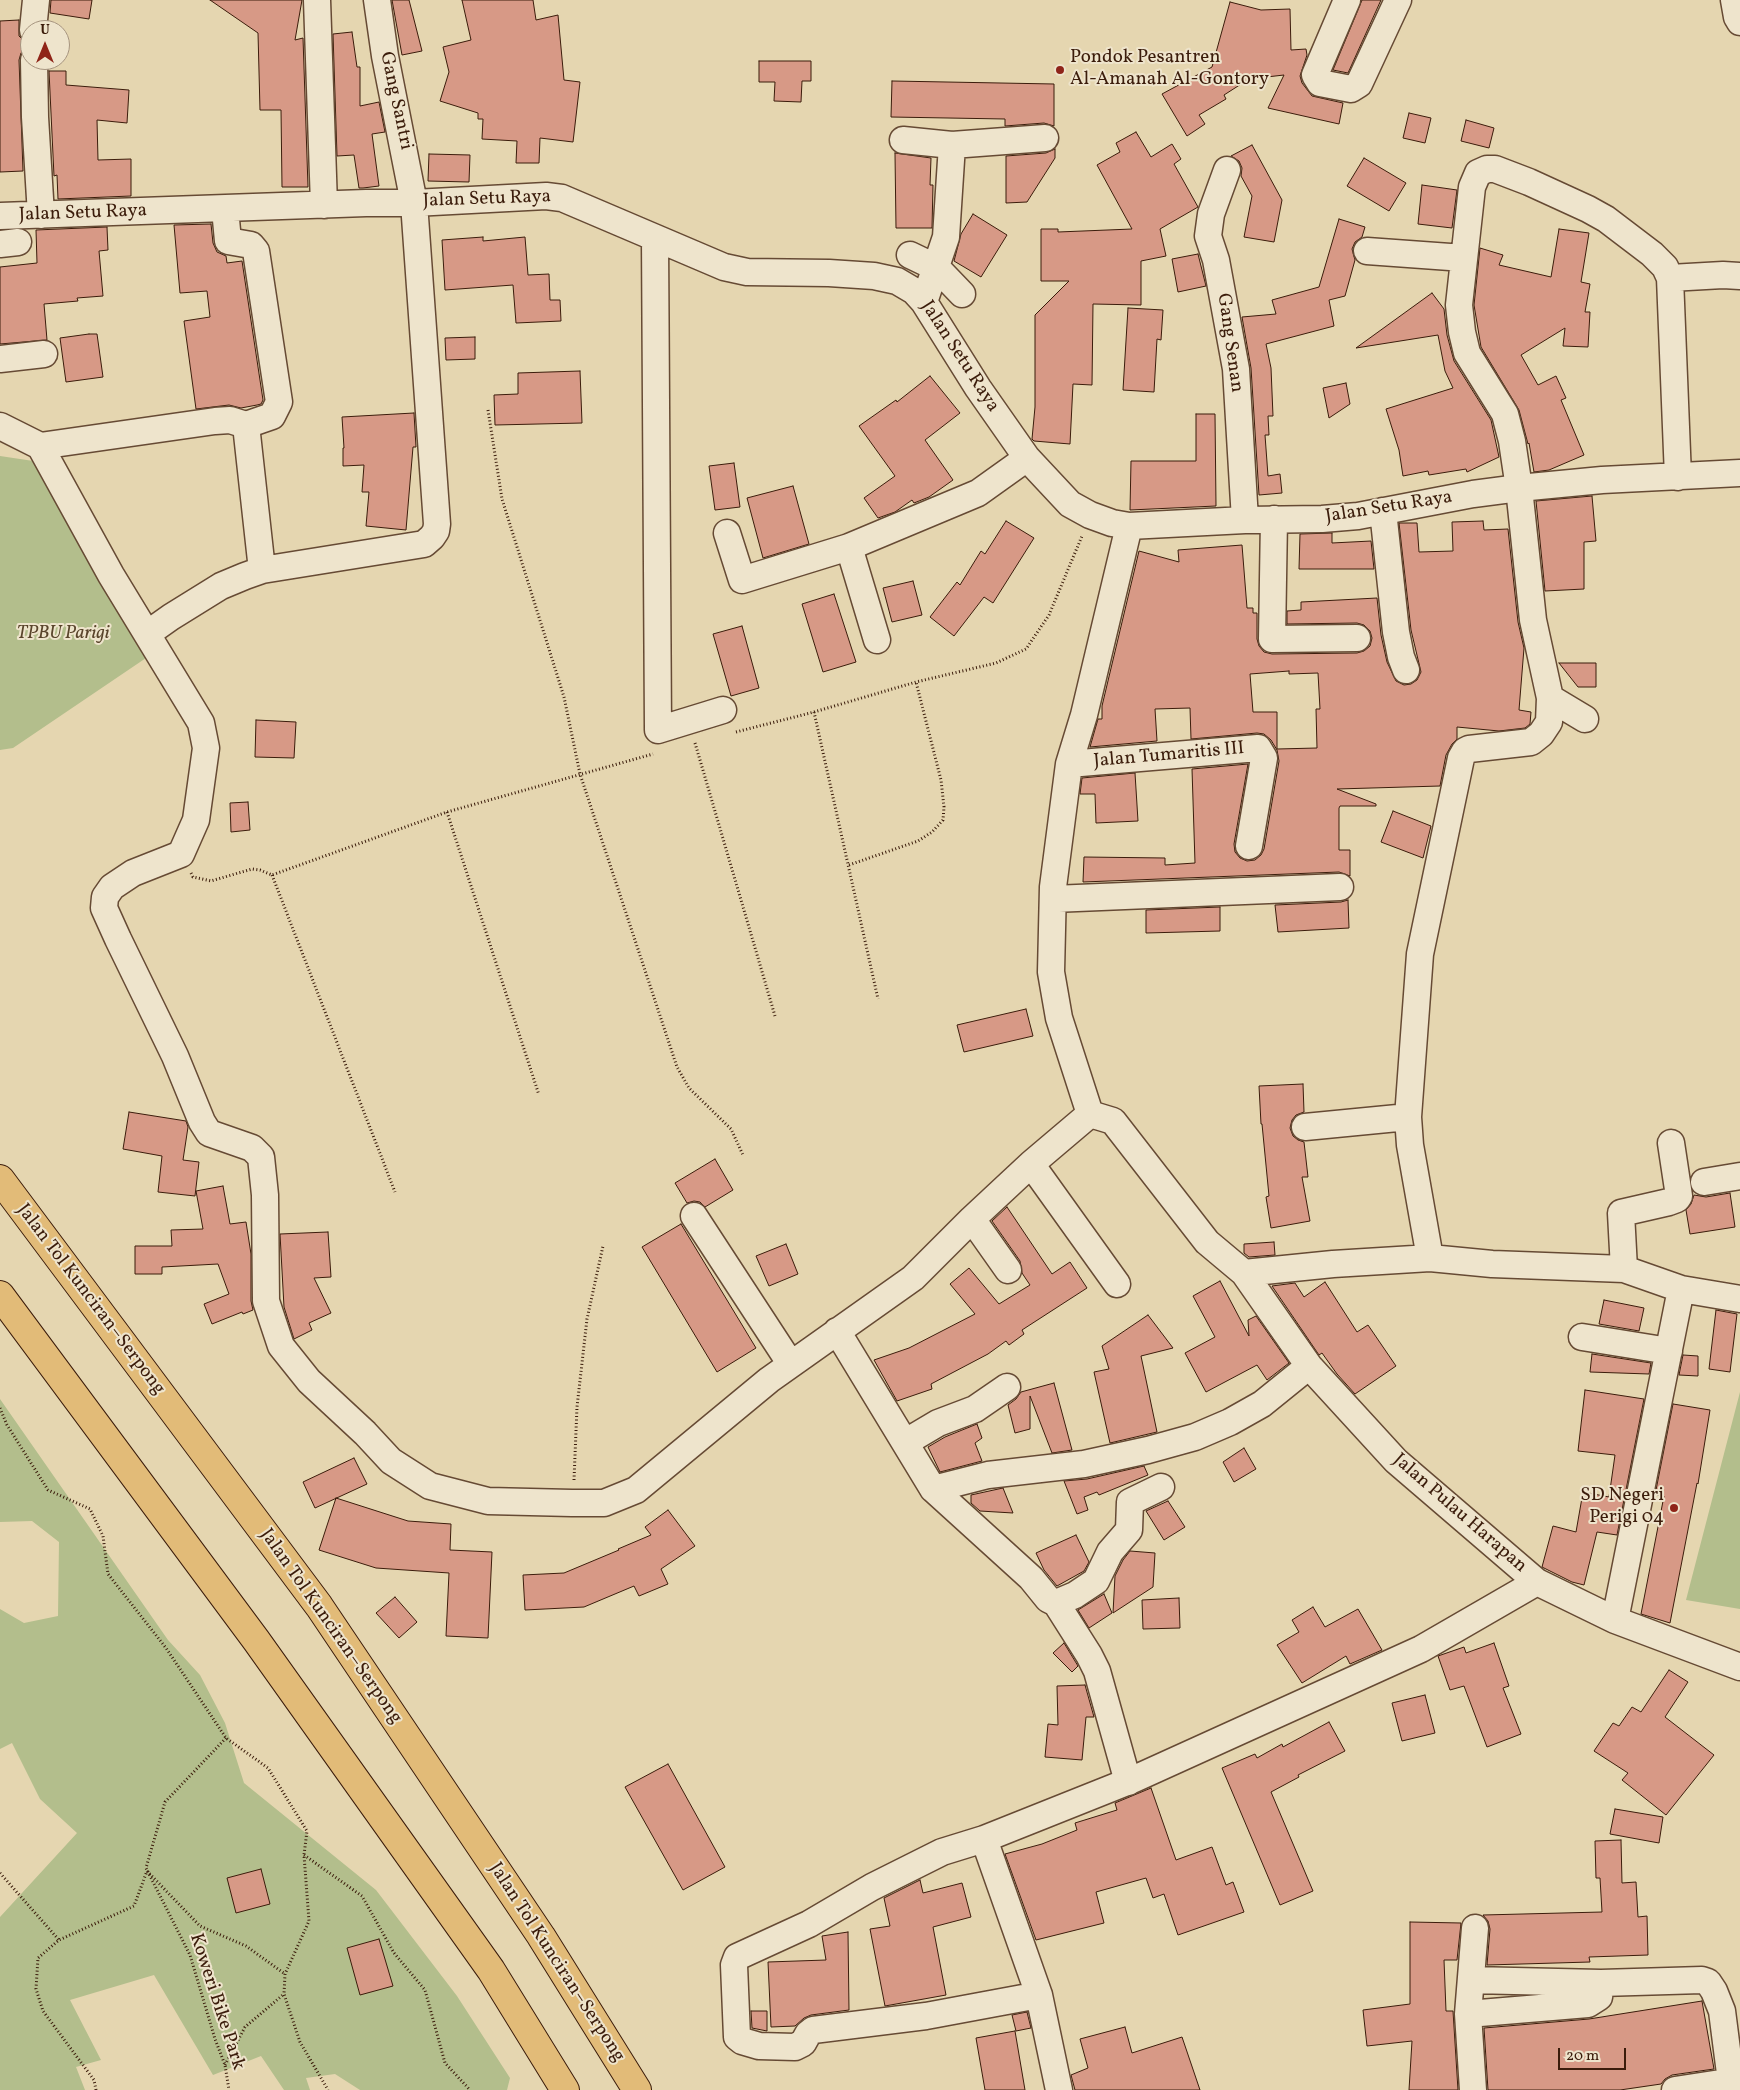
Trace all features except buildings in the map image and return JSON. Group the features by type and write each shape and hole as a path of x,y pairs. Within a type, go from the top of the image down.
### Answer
{"highway":[{"name":"Jalan Tol Kunciran–Serpong","path":"0,1179 319,1606 540,1936 638,2090"},
{"path":"0,1295 262,1648 491,1970 565,2090"}],"street":[{"path":"34,20 36,0"},
{"path":"317,0 324,205"},
{"name":"Gang Santri","path":"147,634 221,586 262,570 424,544 432,538 436,531 437,514 414,203 385,56 377,0"},
{"path":"1347,0 1316,75 1320,83 1351,89 1359,84 1398,0"},
{"path":"1734,0 1737,17 1740,22"},
{"path":"34,70 41,216"},
{"path":"903,140 952,145 1045,138"},
{"path":"924,302 946,237 952,145"},
{"path":"1430,1258 1410,1145 1408,1117 1420,954 1460,758 1469,749 1531,742 1541,734 1549,722 1550,698 1533,620 1520,488 1512,441 1504,414 1467,353 1462,332 1459,304 1472,187 1478,173 1487,169 1495,169 1588,209 1606,219 1652,254 1664,267 1670,278 1678,477"},
{"name":"Gang Senan","path":"1227,170 1211,214 1208,236 1216,260 1236,369 1245,520"},
{"name":"Jalan Setu Raya","path":"0,216 414,203 532,195 562,198 724,267 747,272 885,278 914,291 924,302 978,388 1027,458 1070,504 1090,515 1112,523 1129,526 1358,516 1473,494 1520,488 1602,480 1740,473"},
{"path":"40,446 215,421 230,420 246,424 272,416 279,402 256,251 251,245 228,241 225,209"},
{"path":"655,239 658,730 723,710"},
{"path":"1367,250 1464,258"},
{"path":"910,255 937,268 962,294"},
{"path":"1670,278 1740,276"},
{"path":"0,359 44,354"},
{"path":"246,424 262,570"},
{"path":"0,426 40,446 111,575 201,724 206,748 196,820 181,854 133,873 112,887 105,897 104,908 175,1056 202,1122 209,1133 252,1148 261,1157 265,1195 266,1302 281,1346 309,1381 365,1433 391,1461 430,1486 488,1501 604,1504 636,1490 790,1363 913,1278 1031,1164 1090,1114 1059,1018 1051,972 1053,899 1069,764 1084,715 1129,526"},
{"path":"727,533 742,580 849,547 978,493 1027,458"},
{"path":"1383,511 1396,632 1401,657 1406,670"},
{"path":"1274,519 1272,639 1357,638"},
{"path":"849,547 877,640"},
{"path":"1550,698 1586,719"},
{"name":"Jalan Tumaritis III","path":"1069,764 1258,748 1264,758 1250,846"},
{"path":"1053,899 1340,887"},
{"name":"Jalan Pulau Harapan","path":"1090,1114 1113,1121 1207,1242 1244,1273 1309,1366 1396,1461 1537,1582 1615,1620 1740,1667"},
{"path":"1305,1127 1408,1117"},
{"path":"1624,1269 1621,1213 1669,1202 1677,1199 1679,1196 1671,1143"},
{"path":"1031,1164 1118,1284"},
{"path":"1704,1182 1740,1176"},
{"path":"694,1216 790,1363"},
{"path":"972,1219 1008,1270"},
{"path":"1244,1273 1333,1264 1430,1258 1492,1264 1624,1269 1680,1289 1740,1299"},
{"path":"1615,1620 1680,1289"},
{"path":"837,1331 933,1489 1031,1578 1048,1599 1056,1603 1097,1671 1128,1782"},
{"path":"1582,1337 1669,1351"},
{"path":"933,1489 988,1475 1084,1464 1195,1437 1230,1422 1262,1404 1309,1366"},
{"path":"906,1442 938,1423 975,1409 1007,1387"},
{"path":"1056,1603 1075,1595 1096,1581 1110,1552 1129,1530 1130,1502 1162,1488"},
{"path":"1039,1995 926,2016 813,2030 808,2034 804,2043 795,2047 759,2046 742,2041 738,2037 734,1965 737,1957 809,1924 872,1887 942,1852 984,1838 1128,1782 1421,1649 1537,1582"},
{"path":"984,1838 1039,1995 1058,2090"},
{"path":"1472,2090 1468,2014 1475,1928"},
{"path":"1471,1980 1602,1983 1702,1980 1712,1985 1731,2010 1735,2080 1676,2090"},
{"path":"1468,2014 1588,2004 1598,1996 1602,1983"}],"path":[{"path":"488,410 502,499 564,697 580,774 677,1067 689,1088 731,1129 743,1155"},
{"path":"849,866 918,841 932,832 943,820 944,806 941,780 916,682"},
{"path":"814,712 878,999"},
{"path":"695,742 776,1016"},
{"path":"447,812 539,1095"},
{"path":"272,875 395,1192"},
{"path":"572,1504 578,1407 587,1319 603,1246"},
{"path":"0,1408 7,1425 48,1490 90,1509 103,1536 108,1574 166,1648 226,1738 268,1768 307,1831 304,1855 309,1920 286,1974 284,1994 300,2042 328,2090"},
{"path":"96,2090 94,2080 43,2011 36,1989 38,1958 59,1940 134,1906 147,1871 146,1868 165,1802 226,1738"},
{"path":"304,1855 362,1896 394,1953 425,1990 445,2062 470,2090"},
{"name":"Koweri Bike Park","path":"147,1871 200,1926 246,1946 286,1974"},
{"name":"Koweri Bike Park","path":"147,1871 190,1955 225,2066 229,2090"},
{"path":"0,1873 59,1940"},
{"path":"225,2066 245,2027 284,1994"}],"green space":[{"name":"TPBU Parigi","path":"0,456 40,462 60,488 146,658 13,748 0,750"},
{"path":"1740,1392 1740,1609 1686,1600"},
{"path":"0,1399 168,1640 200,1675 225,1723 244,1783 376,1890 457,1996 510,2078 507,2090 360,2090 335,2074 306,2078 310,2090 284,2090 261,2056 213,2075 154,1975 70,2000 101,2060 76,2067 85,2090 0,2090 0,1917 77,1833 40,1799 12,1743 0,1749 0,1609 24,1623 58,1616 59,1542 32,1521 0,1522"}],"place":[{"name":"Pondok Pesantren Al-Amanah Al-Gontory","path":"1060,70"},
{"name":"SD Negeri Perigi 04","path":"1674,1508"}]}
